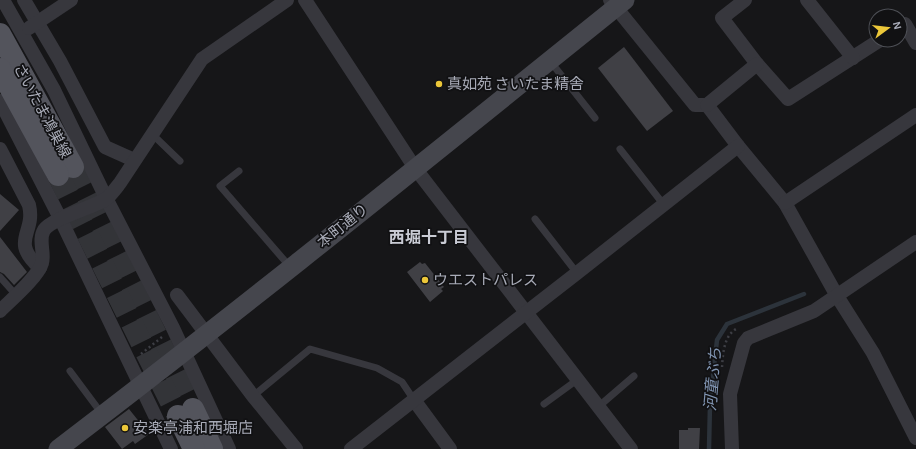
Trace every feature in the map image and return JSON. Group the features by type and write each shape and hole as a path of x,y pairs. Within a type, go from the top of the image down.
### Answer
{"main road":[{"name":"本町通り","path":"58,449 291,268 550,60 617,3"},
{"name":"さいたま鴻巣線","path":"0,34 65,171 0,69"},
{"path":"194,449 185,412 212,449"}],"street":[{"path":"3,0 54,90 106,198 184,351 229,449"},
{"path":"24,0 60,61 105,147 134,160"},
{"path":"22,32 71,0"},
{"path":"0,311 37,273 40,268 42,264 42,237 44,230 52,223 106,198 120,183 202,59 287,0"},
{"path":"305,0 415,168 631,449"},
{"path":"745,0 722,18 757,64 788,100 868,48"},
{"path":"807,0 853,58"},
{"path":"617,3 695,106 707,105 757,64"},
{"path":"908,25 916,42"},
{"path":"707,105 738,146 785,203 837,296 873,353 916,438"},
{"path":"1,106 61,220 171,449"},
{"path":"785,203 916,115"},
{"path":"351,449 578,273 738,146"},
{"path":"0,150 29,205 31,213 25,234 25,248 31,260 40,268"},
{"path":"732,449 730,394 744,343 748,338 814,311 916,242"},
{"path":"177,295 253,396 296,449"},
{"path":"414,400 450,449"}],"lane":[{"path":"550,60 595,118"},
{"path":"152,134 180,161"},
{"path":"620,149 664,205"},
{"path":"239,171 220,186 291,268"},
{"path":"535,220 578,273"},
{"path":"0,277 16,295"},
{"path":"253,396 310,348 377,368 402,382 414,400"},
{"path":"70,371 103,415"},
{"path":"598,407 634,376"},
{"path":"544,404 577,380"}],"path":[{"path":"138,356 165,334"}],"building":[{"path":"624,47 673,111 647,131 598,68"},
{"path":"0,194 19,210 0,231"},
{"path":"0,237 27,272 14,285 4,274 0,272"},
{"name":"ウエストパレス","path":"420,262 422,264 425,263 444,287 441,289 443,291 430,302 407,272"},
{"path":"129,409 149,434 135,444 133,441 122,449 105,427"},
{"path":"688,428 700,428 699,449 679,449 679,430 688,430"}],"waterway":[{"name":"河童ぶち","path":"709,449 710,404 717,340 727,324 804,294"}],"tunnel":[{"path":"73,167 193,409"},
{"path":"58,175 178,416"}],"place":[{"name":"真如苑 さいたま精舎","path":"439,84"},
{"name":"ウエストパレス","path":"425,280"},
{"name":"安楽亭浦和西堀店","path":"125,428"}],"district":[{"name":"西堀十丁目","path":"429,238"}]}
